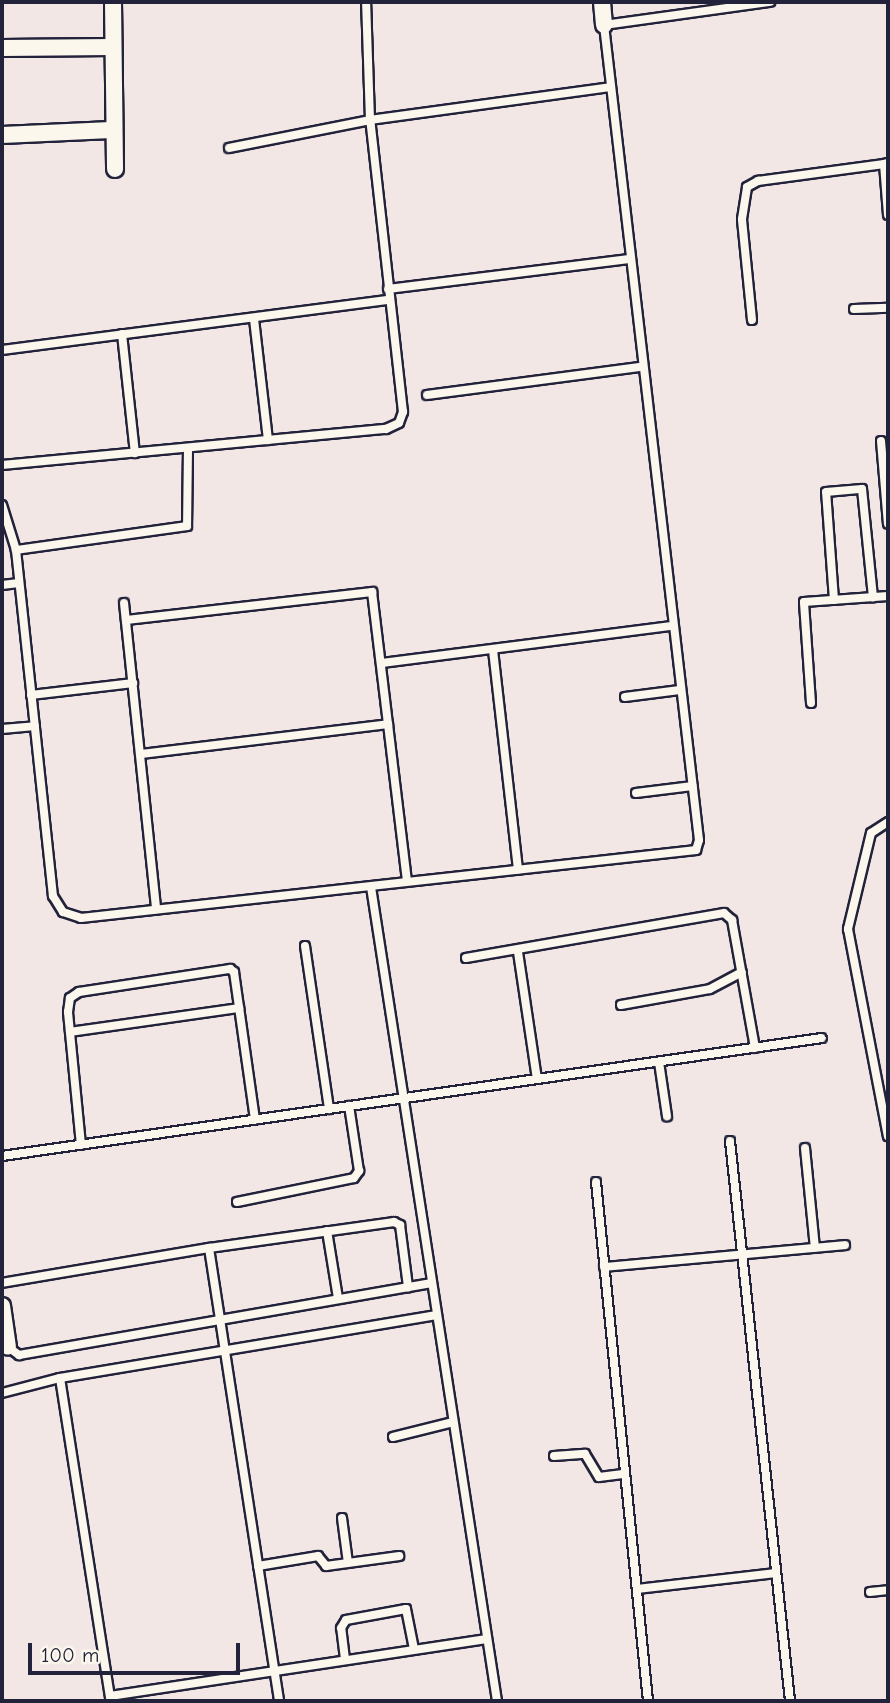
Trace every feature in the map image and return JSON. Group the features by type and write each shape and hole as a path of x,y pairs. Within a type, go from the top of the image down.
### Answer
{"street":[{"path":"113,2 111,130 115,170"},
{"path":"602,2 604,25"},
{"path":"2,48 112,47"},
{"path":"2,135 111,130"},
{"path":"2,1306 8,1347"}],"lane":[{"path":"2,465 386,429 398,423 403,412 370,120 366,2"},
{"path":"2,505 16,550 53,896 63,912 81,918 692,852 699,841 641,367 604,25 770,2"},
{"path":"229,148 370,120 610,87"},
{"path":"752,320 742,219 747,187 758,181 886,164 888,215"},
{"path":"388,289 629,259"},
{"path":"2,350 389,300"},
{"path":"855,309 888,309"},
{"path":"254,319 268,440"},
{"path":"122,334 135,453"},
{"path":"427,395 641,367"},
{"path":"881,441 888,524"},
{"path":"16,550 187,526 188,448"},
{"path":"834,600 826,492 862,489 873,597"},
{"path":"2,584 19,583"},
{"path":"126,620 364,590 376,598 407,881"},
{"path":"811,703 804,602 888,596"},
{"path":"124,603 156,909"},
{"path":"382,663 672,626"},
{"path":"493,650 518,870"},
{"path":"31,695 133,683"},
{"path":"625,697 680,690"},
{"path":"141,754 388,724"},
{"path":"2,729 34,726"},
{"path":"636,793 693,786"},
{"path":"888,822 871,833 848,929 888,1136"},
{"path":"371,887 406,1098 496,1701"},
{"path":"466,958 518,952 724,914 732,920 755,1048"},
{"path":"305,946 329,1109"},
{"path":"518,952 537,1079"},
{"path":"81,1145 70,1032 70,998 79,992 230,969 234,972 240,1008 255,1120"},
{"path":"621,1005 710,989 741,972"},
{"path":"70,1032 240,1008"},
{"path":"2,1156 822,1038"},
{"path":"659,1062 667,1115"},
{"path":"237,1202 354,1178 359,1171 349,1106"},
{"path":"730,1141 790,1701"},
{"path":"805,1148 815,1248"},
{"path":"596,1182 648,1701"},
{"path":"2,1283 209,1248 394,1222 400,1225 408,1287"},
{"path":"327,1231 338,1298"},
{"path":"604,1266 845,1245"},
{"path":"209,1248 279,1701"},
{"path":"8,1347 19,1355 220,1317 432,1283"},
{"path":"2,1393 61,1378 437,1315"},
{"path":"61,1378 110,1699 274,1669 487,1639"},
{"path":"393,1437 453,1422"},
{"path":"554,1456 585,1454 599,1477 625,1474"},
{"path":"342,1518 348,1563"},
{"path":"258,1566 318,1556 326,1566 399,1556"},
{"path":"637,1589 776,1573"},
{"path":"870,1592 888,1590"},
{"path":"345,1659 341,1628 346,1620 406,1609 414,1649"}]}
